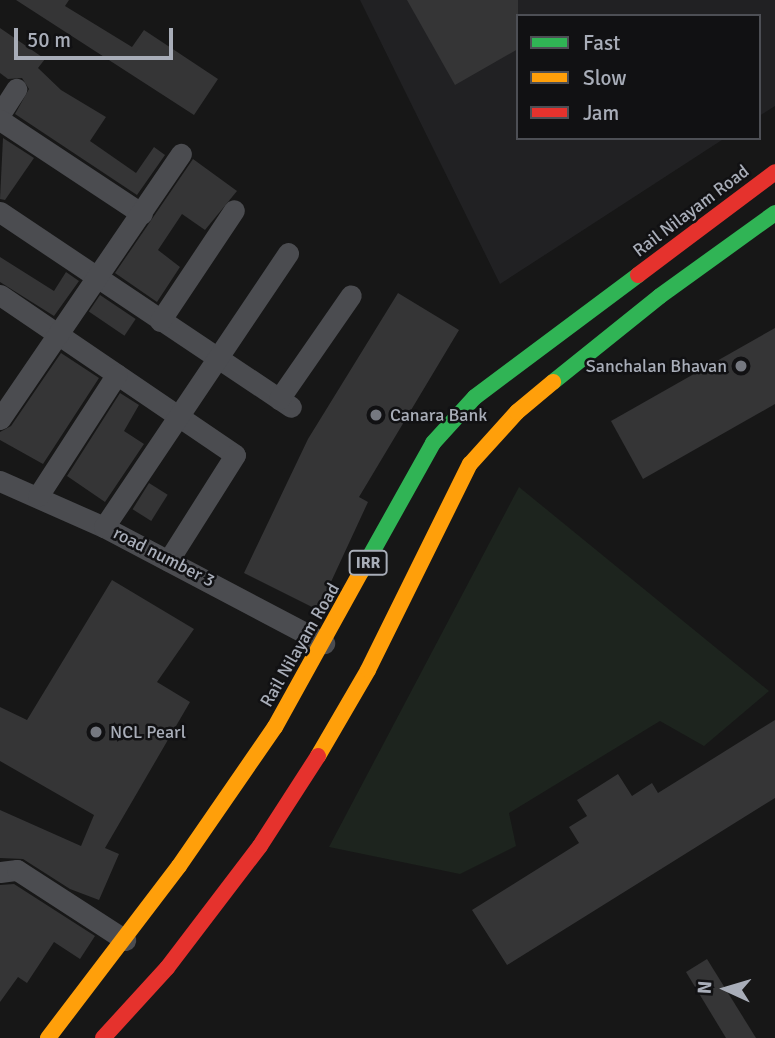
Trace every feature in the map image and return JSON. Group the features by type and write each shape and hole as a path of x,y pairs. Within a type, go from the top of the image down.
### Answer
{"main road":[{"name":"Rail Nilayam Road","path":"48,1038 125,940 265,752 433,443 475,397 775,172"},
{"name":"IRR","path":"103,1038 167,968 260,846 298,776 368,670 470,464 527,404 660,296 775,213"}],"street":[{"path":"0,114 16,89"},
{"path":"0,120 142,214"},
{"path":"0,419 9,389 58,332 181,154"},
{"path":"160,321 234,210"},
{"path":"0,212 98,274 160,321 285,403 351,295"},
{"path":"104,527 288,253"},
{"path":"0,295 235,455 168,561"},
{"path":"38,496 117,374"},
{"name":"road number 3","path":"0,481 104,527 324,643"},
{"path":"0,872 17,870 125,940"}],"shaded area":[{"path":"360,0 775,0 775,106 761,115 761,14 516,14 516,140 722,140 500,284"},
{"path":"519,487 769,691 704,746 660,721 509,813 516,846 460,874 329,847"}],"building":[{"path":"16,0 69,0 65,6 132,47 144,30 218,79 194,115"},
{"path":"407,0 518,0 516,50 455,85"},
{"path":"0,28 45,59 38,68 61,90 106,117 90,141 136,173 154,147 165,155 137,195 15,114 29,89 22,78 8,79 0,73"},
{"path":"3,138 34,158 5,200 0,199"},
{"path":"193,159 237,191 205,230 182,214 158,250 180,267 157,302 115,273"},
{"path":"0,257 54,291 66,272 79,281 54,316 0,282"},
{"path":"398,293 459,330 359,497 368,502 318,610 244,573 308,439"},
{"path":"100,295 136,319 124,336 89,312"},
{"name":"Sanchalan Bhavan","path":"775,328 775,404 643,479 611,421"},
{"path":"61,353 99,378 43,464 0,440 0,432 11,426"},
{"path":"120,393 139,405 124,431 144,444 105,502 67,476"},
{"path":"149,483 168,495 151,521 133,509"},
{"name":"NCL Pearl","path":"112,580 194,629 157,682 190,702 105,848 119,854 99,900 70,889 23,859 0,858 0,810 81,846 94,815 0,761 0,707 27,720"},
{"path":"775,720 775,798 507,965 472,910 579,843 569,827 587,816 577,800 618,774 632,796 652,783 658,793"},
{"path":"14,884 95,936 80,959 54,942 27,983 18,977 0,1002 0,885"},
{"path":"707,959 756,1038 726,1038 686,972"}],"traffic: fast":[{"path":"553,382 660,296 775,213"},
{"path":"361,572 433,443 475,397 638,275"}],"traffic: slow":[{"path":"318,756 368,670 470,464 517,412 553,382"},
{"path":"48,1038 179,866 275,727 361,572"}],"traffic: jam":[{"path":"638,275 775,172"},
{"path":"103,1038 167,968 260,846 318,756"}],"place":[{"name":"Sanchalan Bhavan","path":"741,366"},
{"name":"Canara Bank","path":"376,415"},
{"name":"NCL Pearl","path":"96,732"}]}
